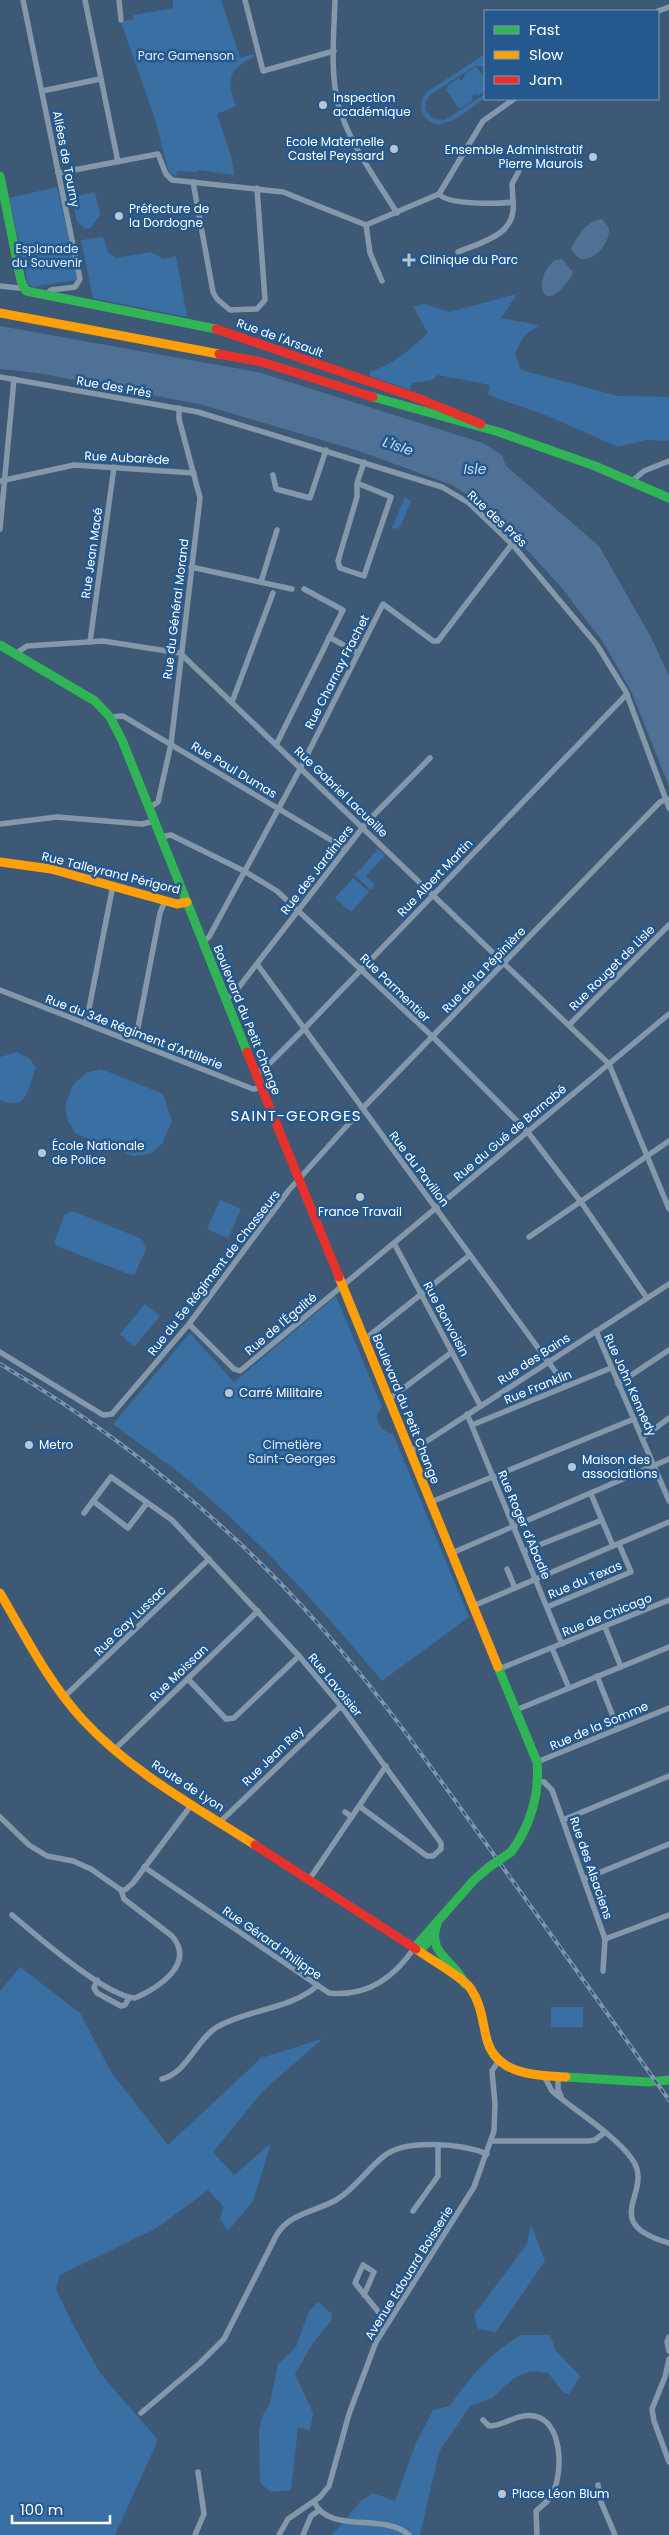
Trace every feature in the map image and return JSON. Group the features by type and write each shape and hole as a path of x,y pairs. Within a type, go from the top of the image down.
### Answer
{"main road":[{"path":"0,176 23,286"},
{"name":"Rue de l'Arsault","path":"23,286 26,291 44,296 210,327 429,402 499,432"},
{"path":"0,314 262,362 423,412 499,432 595,466 669,498"},
{"path":"420,399 424,407 423,412"},
{"path":"429,402 436,409 434,415"},
{"path":"0,645 87,696 110,717"},
{"name":"Boulevard du Petit Change","path":"110,717 122,740 260,1088 537,1762 538,1781 524,1833 511,1852 474,1880 414,1948"},
{"name":"Rue Talleyrand Périgord","path":"0,862 51,869 178,904 187,902"},
{"name":"Route de Lyon","path":"0,1593 64,1697 114,1750 192,1804 414,1948 465,1984"},
{"path":"414,1948 423,1947 432,1937 436,1926 446,1912"},
{"path":"432,1937 438,1951 457,1970 465,1984 478,1998 487,2044 499,2060 520,2073 648,2082 669,2080"}],"street":[{"name":"Allées de Tourny","path":"23,0 80,282 71,288 47,291 44,296"},
{"path":"85,0 118,162"},
{"path":"119,0 121,20"},
{"path":"245,0 263,71 334,51"},
{"path":"335,0 335,88 342,115 352,138 397,213"},
{"path":"42,91 100,79"},
{"path":"58,173 158,154 169,178 177,181 283,192 366,225 439,194 483,121 513,100"},
{"path":"458,252 490,239 507,228 513,216 512,184 522,165"},
{"path":"193,182 213,292 217,299 230,310 256,309 265,300 257,188"},
{"path":"439,194 450,201 502,204 513,202"},
{"path":"366,225 370,253 382,281"},
{"path":"0,286 13,288 23,286"},
{"name":"Rue des Prés","path":"0,377 179,408 326,450 442,487 469,503 512,544 597,644 627,694 669,808"},
{"path":"0,529 2,481 14,379"},
{"name":"Rue du Général Morand","path":"149,808 158,802 171,744 180,654 200,498 179,419 179,408"},
{"path":"273,475 276,489 310,498 326,450"},
{"path":"631,482 644,471 669,461"},
{"path":"357,483 391,497 364,576 340,568 338,561 357,497 357,483 364,462"},
{"name":"Rue Aubarède","path":"2,481 74,465 194,473"},
{"name":"Rue Jean Macé","path":"90,642 114,467"},
{"path":"262,582 277,530"},
{"name":"Rue Charnay Frachet","path":"203,942 209,937 301,768 383,604 432,641 438,641 512,544"},
{"path":"191,567 292,589"},
{"path":"276,744 343,610 304,589"},
{"path":"232,702 273,593"},
{"path":"329,637 358,653"},
{"path":"15,654 26,646 103,641 180,654"},
{"name":"Rue Gabriel Lacueille","path":"180,654 434,894 609,1064"},
{"name":"Rue Albert Martin","path":"256,1075 304,1029 627,694"},
{"name":"Rue Paul Dumas","path":"110,717 123,716 346,849"},
{"name":"Rue des Jardiniers","path":"225,1000 235,992 363,828 430,758"},
{"name":"Rue de la Pépinière","path":"299,1181 362,1109 660,802 666,800"},
{"path":"0,824 57,817 142,824 154,821"},
{"name":"Rue Parmentier","path":"161,837 171,835 268,884 361,968 433,1037 527,1132 581,1202 647,1298"},
{"path":"86,1024 113,886"},
{"path":"135,1043 160,913 165,901"},
{"name":"Rue Rouget de Lisle","path":"569,1025 669,925"},
{"name":"Rue du Pavillon","path":"257,964 566,1386"},
{"name":"Rue du 34e Régiment d'Artillerie","path":"0,990 253,1089 260,1088"},
{"name":"Rue du Gué de Barnabé","path":"342,1286 669,1014"},
{"path":"609,1064 669,1209"},
{"path":"529,1237 669,1141"},
{"name":"Rue du 5e Régiment de Chasseurs","path":"0,1352 102,1415 109,1416 189,1324 299,1181"},
{"name":"Rue Bonvoisin","path":"394,1243 480,1405"},
{"path":"364,1340 470,1255"},
{"name":"Rue des Bains","path":"410,1452 669,1284"},
{"name":"Rue de l'Égalité","path":"189,1324 234,1369 240,1371 342,1286"},
{"name":"Rue John Kennedy","path":"596,1331 669,1501"},
{"path":"618,1384 669,1350"},
{"path":"389,1399 452,1352"},
{"name":"Rue Franklin","path":"472,1425 612,1368"},
{"name":"Rue Roger d'Abadie","path":"467,1414 562,1644"},
{"path":"642,1438 669,1418"},
{"path":"431,1502 634,1419"},
{"path":"452,1553 669,1460"},
{"name":"Rue Lavoisier","path":"93,1500 111,1477 172,1520 299,1656 341,1706 441,1843 442,1846 439,1852 433,1856 427,1856 359,1806"},
{"path":"591,1494 602,1520 616,1545"},
{"path":"84,1513 93,1500 128,1528 147,1503"},
{"path":"524,1551 602,1520"},
{"path":"473,1606 669,1522"},
{"name":"Rue du Texas","path":"547,1607 631,1572 616,1545"},
{"name":"Rue Gay Lussac","path":"64,1697 209,1559"},
{"path":"507,1569 515,1588"},
{"name":"Rue de Chicago","path":"499,1669 669,1600"},
{"name":"Rue Moissan","path":"114,1750 258,1612"},
{"path":"605,1627 620,1666"},
{"path":"516,1710 669,1647"},
{"path":"552,1648 569,1688"},
{"path":"188,1678 226,1719 234,1718 299,1656"},
{"path":"597,1676 618,1729"},
{"name":"Rue Jean Rey","path":"220,1822 341,1706"},
{"name":"Rue de la Somme","path":"537,1762 669,1708"},
{"path":"309,1880 386,1766"},
{"path":"563,1820 669,1776"},
{"name":"Rue des Alsaciens","path":"538,1781 544,1782 552,1790 605,1939 603,1971"},
{"path":"121,1890 128,1889 192,1804"},
{"path":"345,1812 352,1817"},
{"path":"0,1817 29,1845 47,1856 73,1861 91,1869 121,1890 124,1898 177,1942 180,1955 179,1963 173,1974 139,1997 129,1998 76,1967 12,1915"},
{"path":"584,1879 669,1844"},
{"name":"Rue Gérard Philippe","path":"144,1867 316,1986 329,1993 341,1993 378,1984 392,1975 414,1948"},
{"path":"605,1939 669,1915"},
{"path":"97,1980 94,1988 97,1993 120,2006 125,2005 129,1998"},
{"path":"162,2079 174,2074 203,2038 216,2028 303,1995 316,1986"},
{"name":"Avenue Edouard Boisserie","path":"279,2535 288,2519 314,2502 326,2491 332,2480 349,2414 376,2342 474,2187 492,2140 496,2120 492,2071 499,2060"},
{"path":"544,2076 548,2086 627,2153 634,2163 637,2177 631,2211 636,2227 650,2238 669,2243"},
{"path":"558,2076 558,2088 564,2100"},
{"path":"492,2140 589,2141 595,2140 604,2133"},
{"path":"413,2211 438,2176 438,2145"},
{"path":"142,2412 200,2363 224,2339 283,2224 342,2196 382,2157 396,2148 438,2145 468,2148 487,2154"},
{"path":"364,2294 374,2272 363,2265 355,2281 364,2294 388,2322"},
{"path":"669,2336 667,2346 669,2351"},
{"path":"669,2359 665,2377 652,2409 654,2421 669,2462"},
{"path":"483,2420 489,2426 492,2426 514,2418 534,2416 548,2424 554,2433 558,2449 558,2473 552,2496 536,2510 537,2535"},
{"path":"195,2535 204,2514 198,2472"},
{"path":"598,2485 601,2502 615,2535"},
{"path":"314,2502 318,2511 330,2518 396,2528 409,2535"},
{"path":"303,2535 308,2522 318,2511"}],"green space":[{"name":"Parc Gamenson","path":"173,0 221,0 240,58 253,54 254,57 239,66 234,71 232,77 231,89 236,106 217,114 232,159 234,175 198,170 198,172 177,171 176,176 169,173 155,119 121,22 134,19 133,15 173,8"},
{"path":"484,55 484,60 482,61 484,62 484,66 475,66 430,95 426,102 425,109 433,119 445,120 484,95 484,99 460,116 442,124 433,123 426,118 421,108 422,100 427,92"},
{"path":"476,67 484,77 484,92 478,96 476,94 472,97 473,100 461,108 458,107 446,90 448,89 447,86 459,78 461,81 465,77 464,75"},
{"name":"Esplanade du Souvenir","path":"57,187 78,278 32,287 28,283 9,198"},
{"path":"95,192 100,215 91,228 86,229 77,222 72,197"},
{"path":"103,237 108,252 116,258 151,252 163,259 176,256 187,317 93,298 81,240"},
{"path":"517,294 501,318 539,325 523,337 515,353 521,370 618,396 669,397 669,441 646,440 618,447 548,416 488,395 490,385 438,375 432,380 412,383 410,390 370,376 370,371 394,361 428,333 413,306 426,304 449,312"},
{"path":"405,497 411,501 401,525 396,529 392,528"},
{"path":"378,849 385,855 366,876 375,885 371,890 355,875"},
{"path":"353,878 369,892 351,912 335,898"},
{"path":"17,1052 30,1059 36,1068 25,1097 16,1103 9,1103 0,1100 0,1057"},
{"path":"101,1069 163,1094 172,1121 162,1144 150,1154 133,1156 76,1134 68,1121 65,1106 73,1085 86,1073"},
{"path":"220,1200 241,1209 228,1238 207,1229"},
{"path":"72,1211 142,1239 146,1249 135,1274 131,1275 57,1246 54,1243 65,1214"},
{"name":"Cimetière Saint-Georges","path":"336,1296 382,1407 377,1416 379,1423 384,1430 393,1434 469,1617 382,1681 315,1603 243,1529 182,1475 113,1424 190,1333 234,1382"},
{"path":"145,1304 160,1316 134,1347 120,1334"},
{"path":"20,1967 80,2013 111,2072 168,2145 261,2058 322,2039 263,2091 213,2152 234,2175 271,2143 253,2201 228,2231 220,2220 223,2206 208,2190 157,2228 60,2275 56,2289 72,2323 100,2373 158,2440 115,2535 0,2535 0,1991"},
{"path":"551,2007 583,2007 583,2027 551,2027"},
{"path":"531,2224 545,2261 496,2332 478,2329 474,2315 527,2244"},
{"path":"318,2302 332,2314 331,2321 313,2343 295,2374 313,2413 310,2430 298,2428 291,2490 271,2492 260,2483 259,2431 262,2417 270,2403 278,2364 296,2347 309,2311"},
{"path":"521,2335 550,2335 556,2351 580,2376 569,2394 563,2392 548,2373 531,2371 514,2378 492,2398 470,2406 439,2452 420,2535 332,2535 360,2502 373,2493 395,2501 416,2443 433,2410 450,2406 481,2366 500,2349"}],"water":[{"path":"602,219 609,228 609,233 601,250 591,257 580,259 571,250 576,240 587,226 592,222"},
{"path":"562,259 573,272 569,281 562,288 549,296 542,289 544,275 548,267 555,260"},
{"name":"Isle","path":"0,326 258,372 483,443 502,455 506,466 599,546 652,639 669,676 669,786 631,691 603,642 561,587 514,536 475,500 452,485 359,451 203,405 38,373 0,369"}],"railway":[{"path":"0,1364 87,1420 170,1482 247,1551 319,1625 385,1705 669,2100"}],"traffic: fast":[{"path":"0,176 21,281 26,291 216,329"},
{"path":"373,397 499,432 595,466 669,498"},
{"path":"0,645 95,701 110,717 122,740 247,1052"},
{"path":"498,1667 537,1762 538,1774 532,1810 524,1832 511,1852"},
{"path":"489,1867 511,1852"},
{"path":"414,1948 474,1880 489,1867"},
{"path":"437,1924 435,1943 438,1950 465,1984"},
{"path":"414,1948 423,1947 433,1937"},
{"path":"566,2077 648,2082 669,2080"}],"traffic: slow":[{"path":"0,313 219,354"},
{"path":"0,862 51,869 177,904 187,902"},
{"path":"339,1277 498,1667"},
{"path":"0,1593 59,1691 102,1739 165,1788 255,1845"},
{"path":"416,1949 454,1974 471,1989 479,2006 490,2049 497,2059 506,2066 517,2070 541,2075 566,2077"}],"traffic: jam":[{"path":"216,329 420,399 481,424"},
{"path":"219,354 262,362 373,397"},
{"path":"247,1052 339,1277"},
{"path":"255,1845 416,1949"}],"place":[{"name":"Inspection académique","path":"323,105"},
{"name":"Ecole Maternelle Castel Peyssard","path":"394,149"},
{"name":"Ensemble Administratif Pierre Maurois","path":"593,157"},
{"name":"Préfecture de la Dordogne","path":"119,216"},
{"name":"Clinique du Parc","path":"409,260"},
{"name":"École Nationale de Police","path":"42,1153"},
{"name":"France Travail","path":"360,1197"},
{"name":"Carré Militaire","path":"229,1393"},
{"name":"Metro","path":"29,1445"},
{"name":"Maison des associations","path":"572,1467"},
{"name":"Place Léon Blum","path":"502,2494"}],"district":[{"name":"SAINT-GEORGES","path":"296,1116"}],"water label":[{"name":"L'Isle","path":"398,446"}]}
